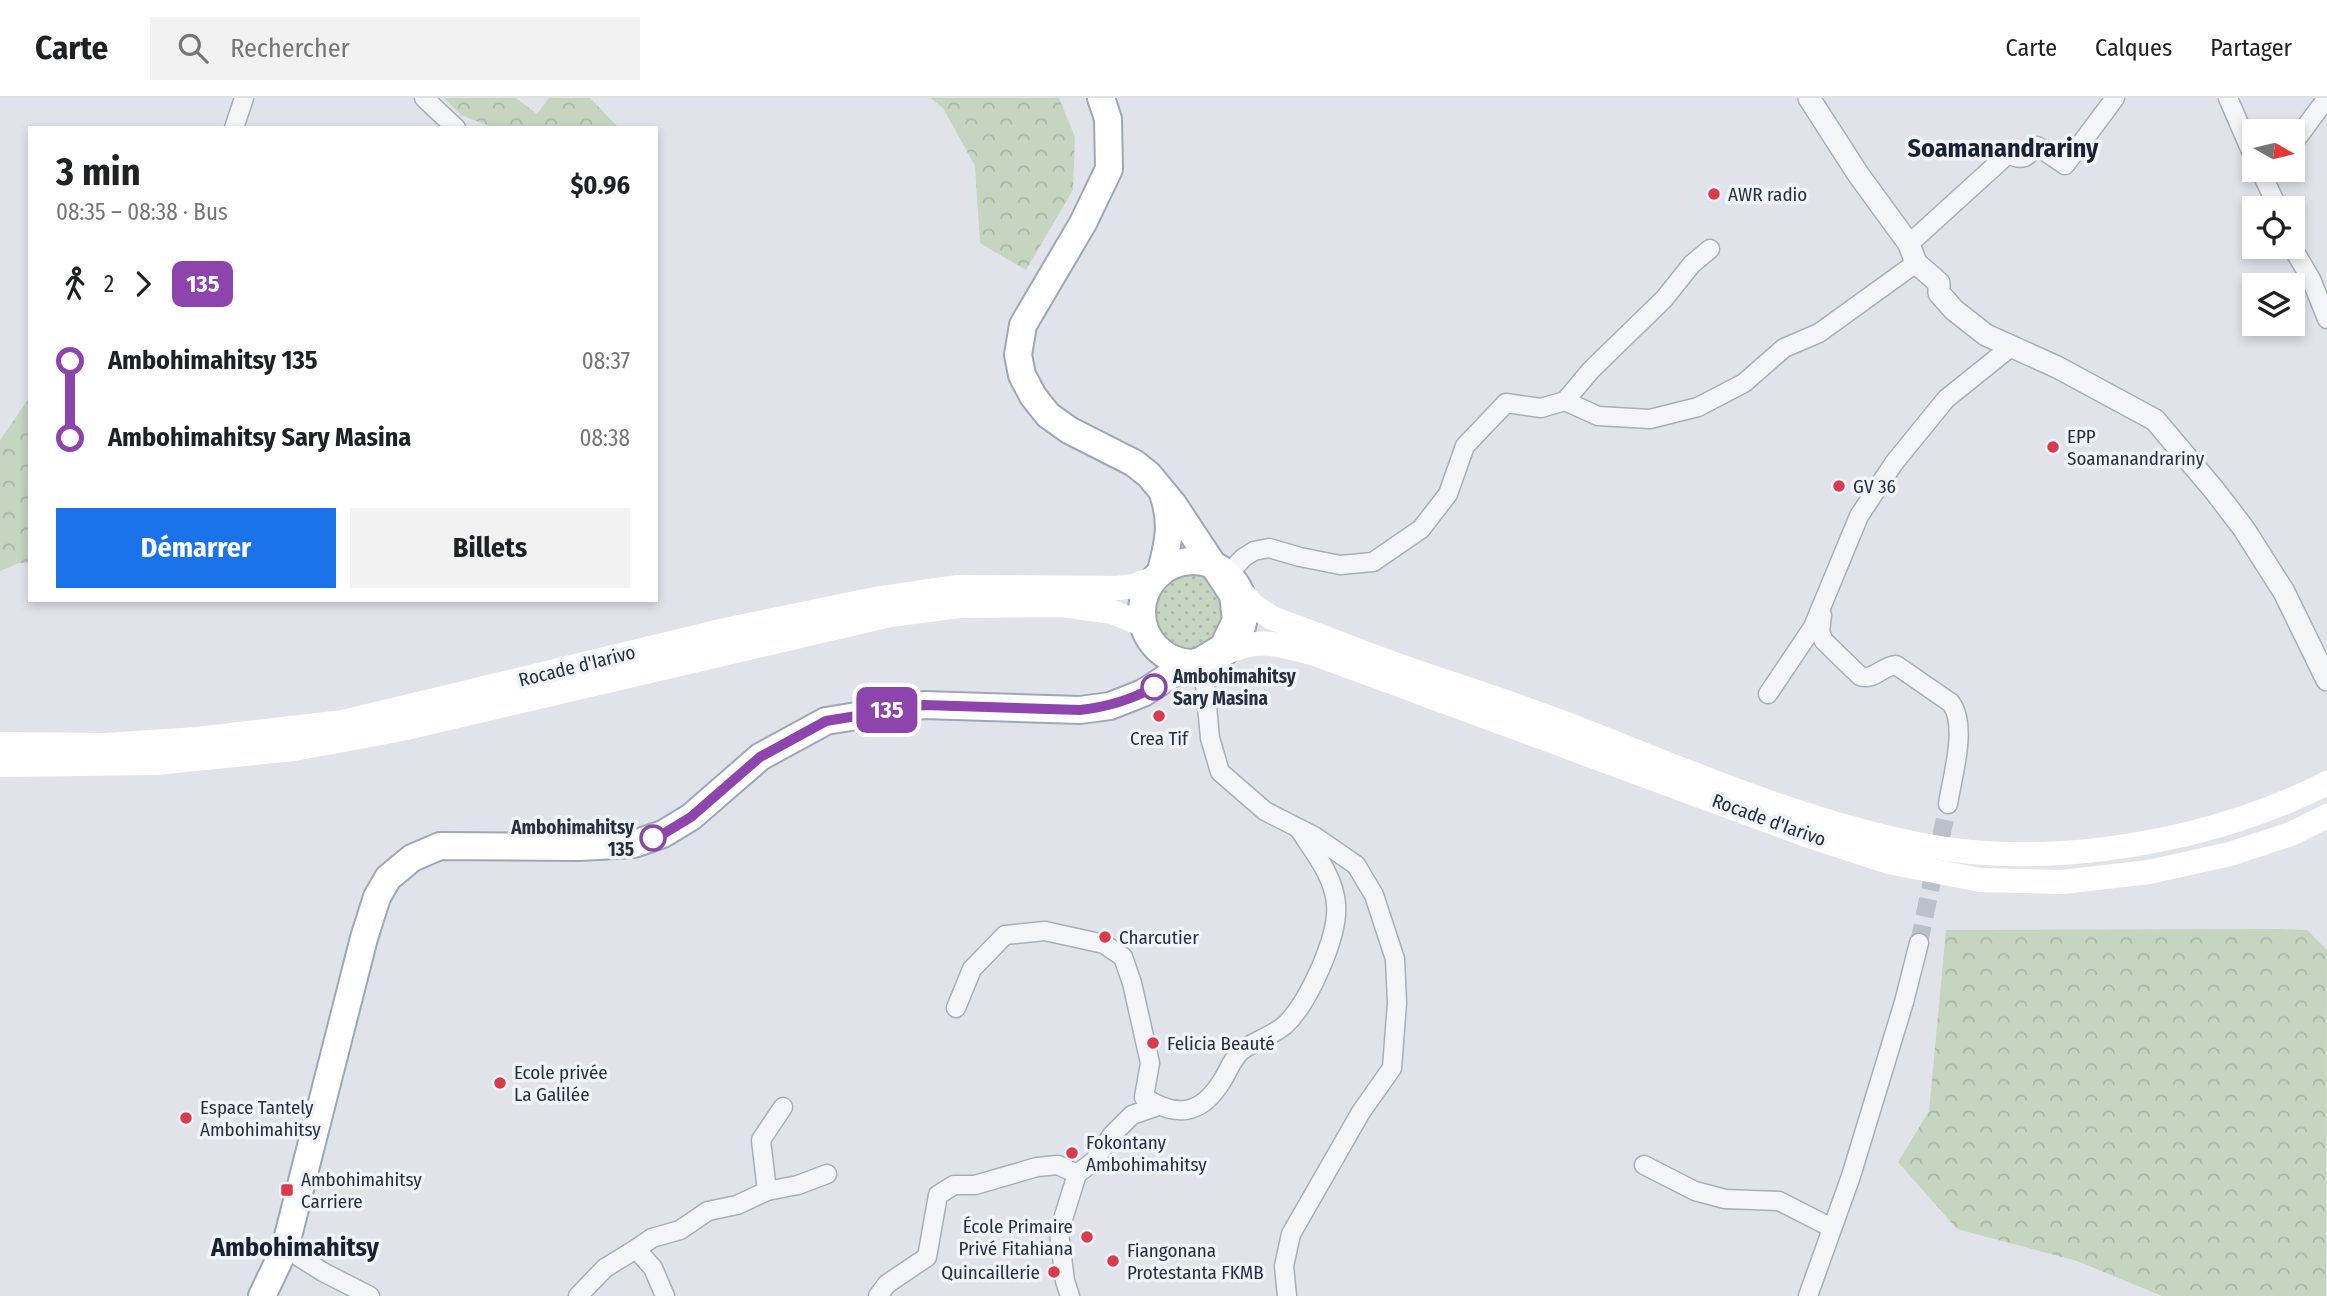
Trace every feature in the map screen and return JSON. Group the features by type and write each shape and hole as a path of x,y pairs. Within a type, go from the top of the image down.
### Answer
{"main road":[{"path":"262,1296 285,1248 364,938 377,897 388,878 412,858 440,846 580,847 634,844 663,834 691,817 760,757 826,721 924,705 1080,710 1110,706 1150,689 1205,660 1239,635 1244,612 1226,576 1149,475 1134,463 1069,430 1048,415 1033,396 1023,375 1018,355 1023,325 1083,223 1109,169 1108,119 1101,98"},
{"path":"1124,701 1144,672 1146,633 1142,601 1157,575 1170,539 1169,513 1163,492"},
{"path":"1157,575 1177,563 1194,560 1226,576 1233,595 1236,620 1223,647 1200,661 1205,660"},
{"name":"Rocade d'Iarivo","path":"0,744 105,745 197,739 343,722 725,630 875,599 958,587 1118,588 1133,586 1157,575"},
{"name":"Rocade d'Iarivo","path":"1226,576 1254,606 1272,618 1562,722 1787,807 1875,834 1923,845 1995,854 2070,852 2141,843 2192,833 2241,819 2294,800 2327,783"},
{"name":"Rocade d'Iarivo","path":"0,765 156,763 294,749 402,729 890,615 960,606 1063,605 1112,612 1146,633"},
{"path":"1146,633 1160,652 1173,660 1205,660"},
{"name":"Rocade d'Iarivo","path":"1205,660 1245,644 1269,642 1315,654 1806,835 1889,862 1980,880 2062,882 2150,872 2230,853 2291,834 2327,816"}],"street":[{"path":"235,126 244,98"},
{"path":"425,98 454,126"},
{"path":"1809,98 1913,253 1939,283 1939,293 1954,310 1986,335 2057,367 2155,420 2216,491 2244,529 2284,592 2327,680"},
{"path":"1564,401 1598,416 1650,419 1698,407 1744,383 1784,348 1819,333 1913,253 2008,154 2019,160 2026,159 2038,146 2065,165 2115,98"},
{"path":"2228,98 2242,130"},
{"path":"2305,128 2327,98"},
{"path":"1226,576 1243,558 1254,551 1269,548 1339,565 1373,562 1420,529 1448,494 1465,446 1506,403 1541,408 1564,401 1591,370 1664,299 1692,264 1710,249"},
{"path":"2299,259 2311,279 2327,319"},
{"path":"1768,694 1813,627 1859,516 1894,463 1946,399 2012,346"},
{"path":"1825,601 1820,632 1822,638 1860,676 1871,677 1896,664 1951,703 1955,709 1958,718 1958,746 1948,804"},
{"path":"1205,660 1210,738 1220,772 1265,811 1314,836 1356,865 1374,895 1395,959 1397,1003 1392,1068 1361,1112 1291,1234 1284,1266 1287,1296"},
{"path":"956,1008 972,969 1005,935 1045,931 1104,944 1123,957 1128,970 1150,1063 1144,1097 1158,1106 1183,1112 1195,1109 1206,1102 1240,1051 1270,1037 1287,1023 1313,985 1334,931 1336,904 1329,877 1298,828"},
{"path":"1808,1296 1867,1125 1919,943"},
{"path":"1070,1296 1065,1281 1059,1232 1077,1174 1094,1161 1112,1135 1132,1115 1158,1106"},
{"path":"767,1191 761,1140 783,1107"},
{"path":"877,1296 887,1284 927,1257 938,1195 954,1185 975,1185 1037,1167 1058,1165 1077,1174"},
{"path":"1644,1165 1695,1191 1725,1199 1779,1200 1832,1228"},
{"path":"578,1296 606,1268 652,1238 680,1230 708,1211 737,1205 767,1191 798,1185 827,1174"},
{"path":"285,1248 323,1272 370,1296"},
{"path":"636,1249 653,1268 666,1296"}],"green space":[{"path":"444,98 516,98 537,114 549,98 590,98 617,126 489,126 461,115"},
{"path":"930,98 1059,98 1075,137 1073,190 1026,270 980,243 975,166 943,108"},
{"path":"28,400 28,563 19,563 0,571 0,440"},
{"path":"1197,573 1206,575 1231,610 1208,647 1192,650 1176,647 1165,639 1158,627 1156,613 1166,586 1179,577"},
{"path":"1946,930 2307,930 2327,950 2326,1296 2162,1296 2077,1261 1957,1229 1898,1162 1929,1111"}],"tunnel":[{"path":"1919,943 1948,804"}],"bus line":[{"name":"135","path":"653,838 691,817 760,757 826,721 924,705 1080,710 1110,706 1154,687"}],"place":[{"name":"AWR radio","path":"1714,194"},
{"name":"EPP Soamanandrariny","path":"2053,447"},
{"name":"GV 36","path":"1839,486"},
{"name":"Ambohimahitsy Sary Masina","path":"1154,687"},
{"name":"Crea Tif","path":"1159,716"},
{"name":"Ambohimahitsy 135","path":"653,838"},
{"name":"Charcutier","path":"1105,937"},
{"name":"Felicia Beauté","path":"1153,1043"},
{"name":"Ecole privée La Galilée","path":"500,1083"},
{"name":"Espace Tantely Ambohimahitsy","path":"186,1118"},
{"name":"Fokontany Ambohimahitsy","path":"1072,1153"},
{"name":"Ambohimahitsy Carriere","path":"287,1190"},
{"name":"École Primaire Privé Fitahiana","path":"1087,1237"},
{"name":"Fiangonana Protestanta FKMB","path":"1113,1261"},
{"name":"Quincaillerie","path":"1054,1272"}],"district":[{"name":"Soamanandrariny","path":"2003,148"},
{"name":"Ambohimahitsy","path":"295,1247"}]}
